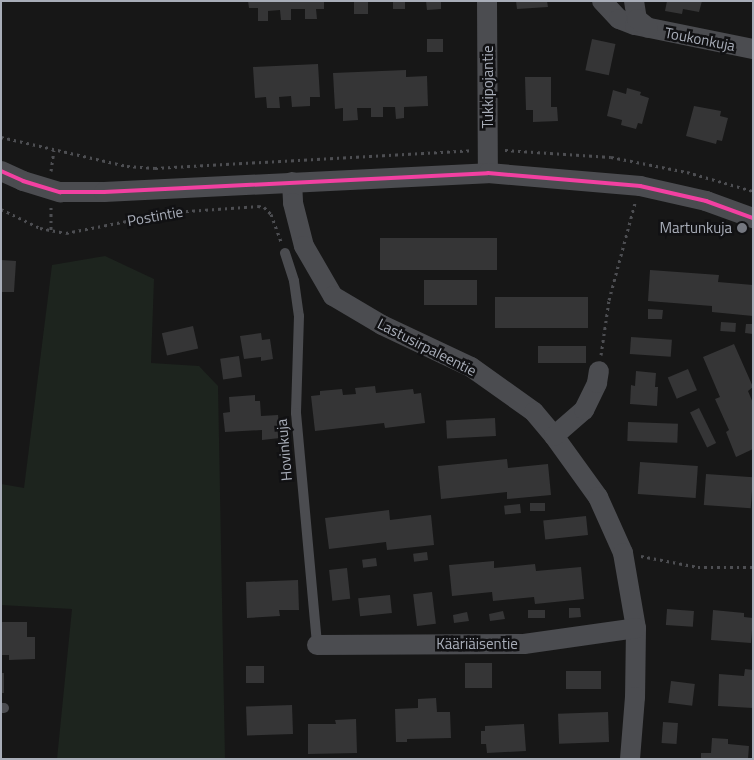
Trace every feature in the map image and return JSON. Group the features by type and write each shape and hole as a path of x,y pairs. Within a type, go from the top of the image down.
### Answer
{"street":[{"name":"Tukkipojantie","path":"487,1 488,173"},
{"name":"Toukonkuja","path":"602,1 618,19 648,28 753,49"},
{"name":"Toukonkuja","path":"634,1 637,19 648,28"},
{"name":"Postintie","path":"1,171 23,181 60,192 104,192 488,173 640,186 706,201 753,218"},
{"name":"Lastusirpaleentie","path":"292,182 293,203 304,246 333,296 382,325 471,367 534,412 554,436 598,497 623,553 636,628 635,697 630,759"},
{"path":"554,436 584,410 598,383 599,371"},
{"name":"Kääriäisentie","path":"317,645 524,644 636,628"}],"lane":[{"name":"Hovinkuja","path":"285,253 294,281 300,316 296,413 317,645"}],"path":[{"path":"50,174 54,150"},
{"path":"599,371 609,300 640,186"},
{"path":"50,199 51,232"},
{"name":"Postintie","path":"1,209 51,232 79,232 145,217 205,208 258,206 264,207 271,214 285,253"},
{"path":"623,553 698,567 753,567"}],"shaded area":[{"path":"105,256 154,279 151,363 199,366 218,386 225,759 57,759 72,609 1,605 1,484 24,488 52,265"}],"building":[{"path":"248,1 324,1 324,9 316,9 317,19 305,19 305,9 291,9 291,20 281,20 280,10 268,11 268,21 258,21 258,8 249,8"},
{"path":"354,1 368,1 368,14 354,14"},
{"path":"393,1 405,1 405,9 393,9"},
{"path":"426,1 441,1 441,9 427,10"},
{"path":"516,1 547,1 548,7 517,9"},
{"path":"667,1 702,1 699,12 683,9 682,14 665,11"},
{"path":"427,39 443,39 443,52 427,52"},
{"path":"592,39 615,44 609,75 585,70"},
{"path":"318,64 320,97 310,97 310,106 292,107 291,96 279,97 280,108 267,108 266,97 255,98 253,67"},
{"path":"406,70 406,77 427,76 428,106 404,107 404,118 396,119 395,107 383,107 383,117 371,117 371,108 357,108 358,120 343,121 343,108 335,109 333,73"},
{"path":"525,77 551,77 551,107 557,107 558,121 533,122 533,110 526,110"},
{"path":"627,88 641,92 640,95 649,98 642,124 638,123 636,129 621,125 622,120 607,116 613,90 626,94"},
{"path":"694,106 721,111 720,116 728,118 722,141 717,140 716,144 686,136"},
{"path":"380,238 497,238 497,270 380,270"},
{"path":"1,260 16,261 14,292 1,292"},
{"path":"650,270 719,275 718,282 753,285 753,316 712,312 712,306 648,301"},
{"path":"424,280 477,280 477,305 424,305"},
{"path":"495,297 588,297 588,328 495,328"},
{"path":"648,309 663,310 662,319 648,319"},
{"path":"721,322 736,323 735,332 720,331"},
{"path":"746,324 753,324 753,334 745,333"},
{"path":"193,326 198,348 167,356 162,333"},
{"path":"261,333 262,340 270,339 273,359 261,361 261,357 244,359 240,336"},
{"path":"631,337 672,340 671,357 630,354"},
{"path":"734,344 753,387 748,391 753,403 753,449 736,457 726,432 729,430 715,399 720,397 703,357"},
{"path":"538,346 586,346 586,363 538,363"},
{"path":"239,356 242,377 223,379 220,359"},
{"path":"688,369 697,390 677,399 668,378"},
{"path":"636,371 656,373 655,387 658,387 657,406 630,404 631,385 635,386"},
{"path":"375,386 376,393 413,389 414,394 421,393 425,423 385,428 384,423 315,431 311,396 320,395 320,391 342,389 343,395 356,394 355,388"},
{"path":"255,395 255,401 260,401 261,416 278,415 280,438 262,440 262,430 225,432 223,413 230,412 229,397"},
{"path":"699,408 716,443 707,447 690,412"},
{"path":"495,418 496,436 447,439 446,421"},
{"path":"628,422 678,424 677,443 627,441"},
{"path":"507,459 508,468 548,464 551,495 507,499 507,492 441,499 438,466"},
{"path":"640,462 698,466 696,498 638,494"},
{"path":"706,474 753,477 751,508 704,505"},
{"path":"530,503 545,503 545,511 530,511"},
{"path":"520,504 521,513 505,515 504,506"},
{"path":"389,510 390,520 431,515 434,545 387,550 386,542 329,549 325,518"},
{"path":"586,516 588,535 545,539 543,520"},
{"path":"427,552 428,560 414,562 413,554"},
{"path":"376,558 377,566 363,568 362,560"},
{"path":"494,561 494,568 535,564 536,571 581,567 584,599 535,604 534,597 493,601 492,592 452,596 449,565"},
{"path":"347,568 350,599 332,601 329,570"},
{"path":"298,580 299,610 279,610 280,616 247,618 246,582"},
{"path":"432,592 436,624 417,626 413,594"},
{"path":"390,595 392,613 360,616 358,598"},
{"path":"569,608 580,608 581,617 569,618"},
{"path":"667,609 694,611 693,627 666,625"},
{"path":"528,610 545,610 545,618 528,618"},
{"path":"713,610 744,613 744,617 753,618 751,643 711,640"},
{"path":"503,611 505,619 490,621 489,614"},
{"path":"467,612 469,621 454,623 453,615"},
{"path":"1,622 27,622 27,637 35,637 35,659 9,660 9,655 1,655"},
{"path":"465,663 492,663 492,688 465,688"},
{"path":"246,666 264,666 264,683 246,683"},
{"path":"745,669 753,670 753,708 718,706 719,674 744,676"},
{"path":"566,671 601,671 601,689 566,689"},
{"path":"1,673 4,673 4,693 1,693"},
{"path":"671,681 695,684 692,706 668,703"},
{"path":"436,698 437,712 450,712 451,738 407,739 407,742 396,742 395,709 418,708 418,699"},
{"path":"292,705 293,734 247,736 246,707"},
{"path":"608,712 609,742 559,744 558,714"},
{"path":"356,719 357,753 308,754 308,724 336,724 335,720"},
{"path":"663,722 678,723 676,744 662,743"},
{"path":"524,724 526,751 487,753 486,744 481,744 481,731 485,731 485,726"},
{"path":"712,738 728,739 728,744 749,746 748,759 701,759 701,753 711,753"}],"transit line":[{"path":"1,171 23,181 60,192 104,192 488,173 640,186 706,201 753,218"}],"place":[{"name":"Martunkuja","path":"742,228"}]}
